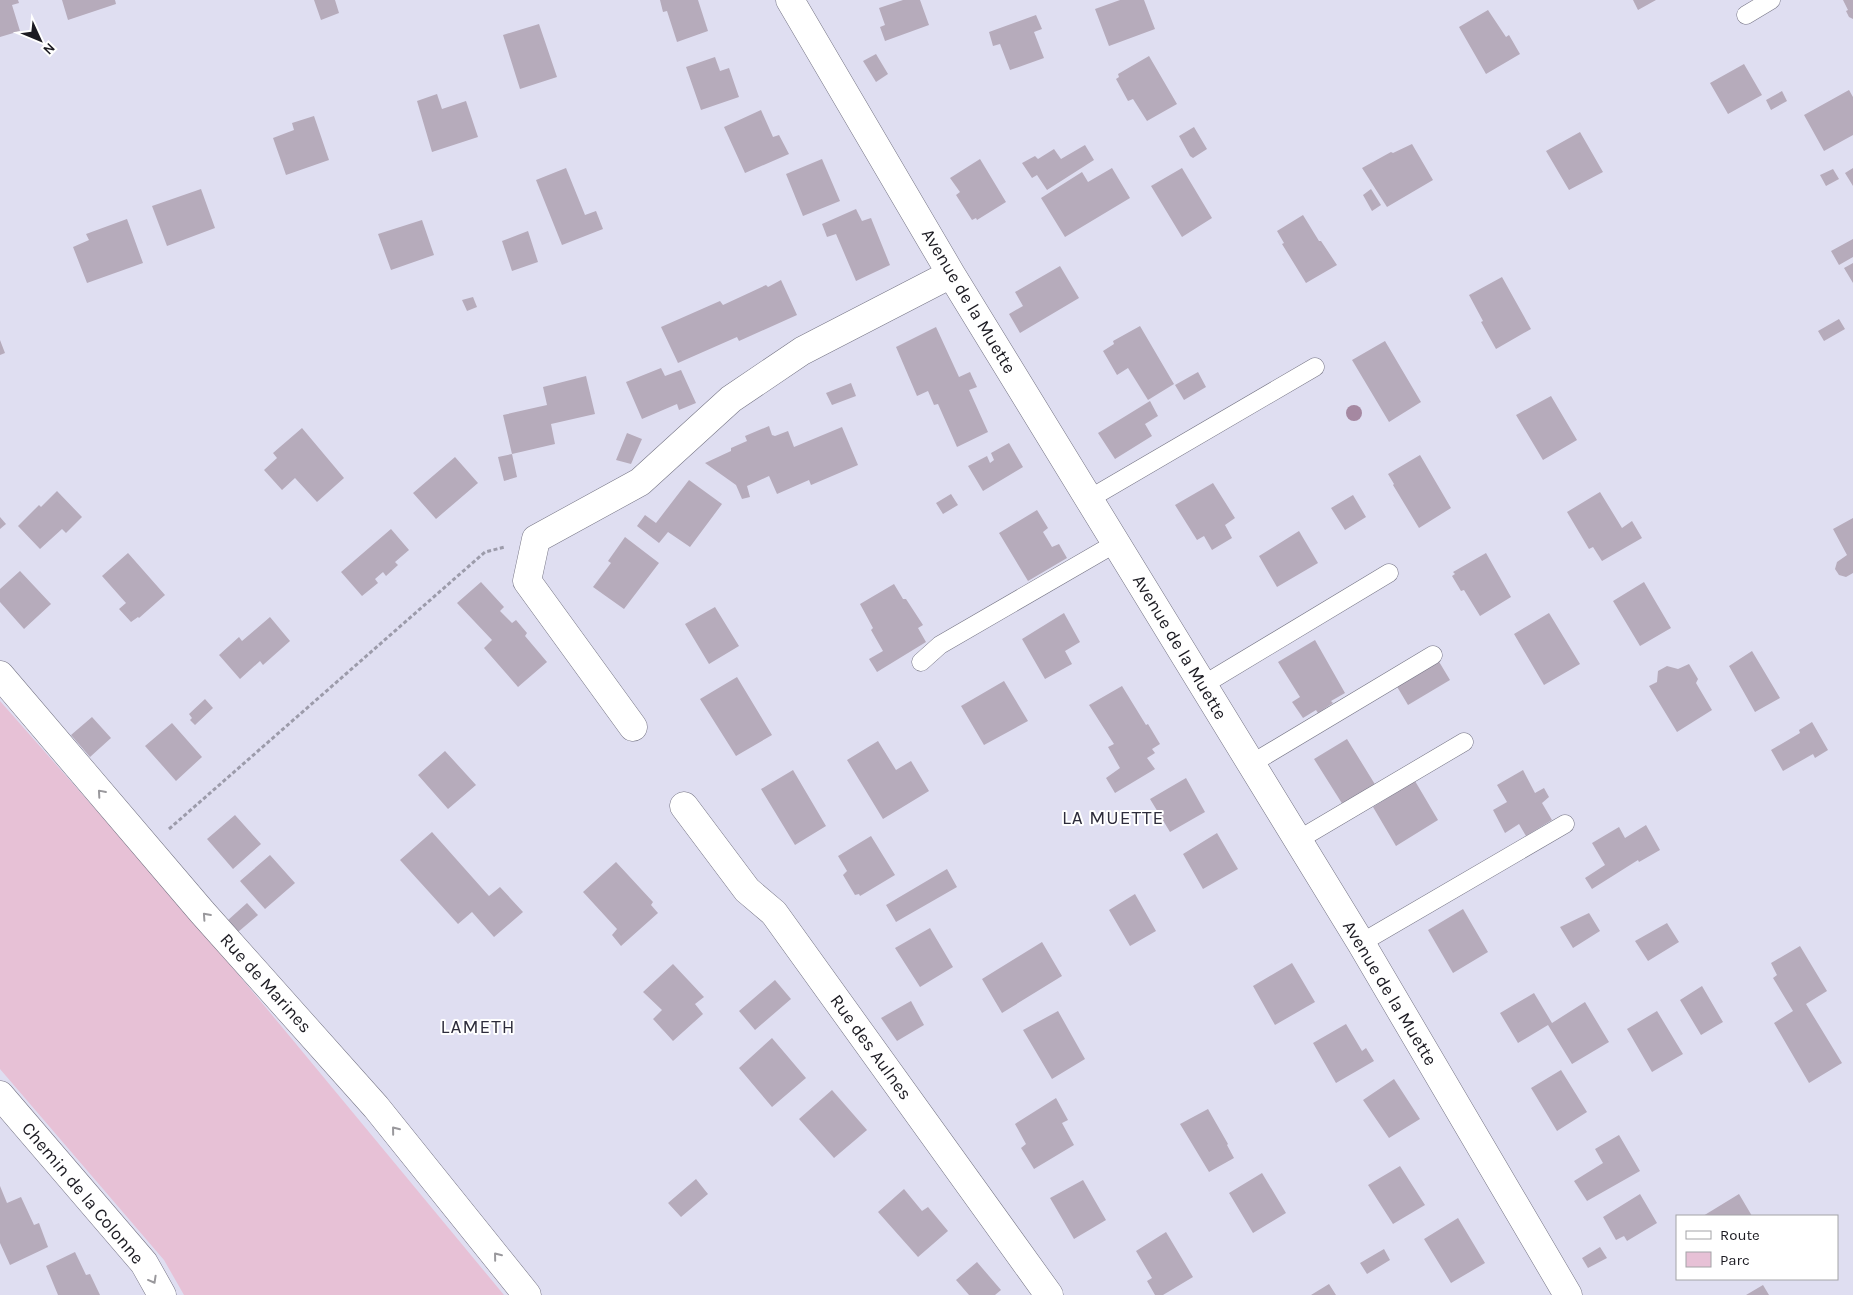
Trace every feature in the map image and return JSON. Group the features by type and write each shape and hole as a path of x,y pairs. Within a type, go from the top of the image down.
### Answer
{"street":[{"name":"Avenue de la Muette","path":"790,0 951,274 1361,943 1568,1295"},
{"path":"633,727 526,581 536,539 640,482 730,399 802,351 951,274"},
{"name":"Rue de Marines","path":"0,675 202,912 376,1107 527,1295"},
{"name":"Rue des Aulnes","path":"684,806 748,890 774,913 1050,1295"},
{"name":"Chemin de la Colonne","path":"0,1095 144,1263 162,1295"}],"lane":[{"path":"1746,15 1771,0"},
{"path":"1089,499 1315,367"},
{"path":"920,662 940,645 1116,543"},
{"path":"1203,685 1389,573"},
{"path":"1251,764 1433,655"},
{"path":"1298,840 1464,742"},
{"path":"1361,943 1565,824"}],"path":[{"path":"148,848 485,552 536,539"}],"green space":[{"path":"0,701 195,922 504,1295 184,1295 164,1260 0,1069"}],"building":[{"path":"0,0 18,0 19,3 12,5 20,31 0,37"},
{"path":"62,0 115,0 116,4 68,20"},
{"path":"314,0 335,0 339,13 321,20"},
{"path":"660,0 698,0 708,31 677,42 667,11 663,12"},
{"path":"903,0 920,0 929,25 885,41 880,27 885,25 879,8"},
{"path":"1120,0 1144,0 1155,29 1109,46 1095,9"},
{"path":"1633,0 1656,0 1638,10"},
{"path":"1843,0 1853,0 1853,19 1849,17"},
{"path":"1488,10 1506,37 1509,35 1520,54 1486,74 1459,27"},
{"path":"1036,15 1042,29 1034,32 1044,58 1010,70 1000,44 993,46 989,32"},
{"path":"539,24 557,77 520,89 503,35"},
{"path":"876,54 888,74 876,82 863,61"},
{"path":"1149,56 1177,104 1147,121 1133,99 1128,101 1116,79 1119,77 1118,74"},
{"path":"715,57 720,71 729,68 739,97 701,110 686,67"},
{"path":"1744,64 1762,95 1728,114 1710,83"},
{"path":"1849,90 1853,97 1853,135 1824,151 1804,115"},
{"path":"1782,91 1787,101 1771,110 1766,100"},
{"path":"437,94 442,109 466,101 478,137 432,152 417,101"},
{"path":"761,110 773,137 779,135 789,154 745,173 724,127"},
{"path":"314,116 329,160 286,175 273,138 294,130 292,123"},
{"path":"1194,127 1207,149 1193,158 1179,136"},
{"path":"1580,132 1603,172 1569,190 1546,151"},
{"path":"1412,144 1433,180 1387,207 1362,168 1391,152 1393,153"},
{"path":"1085,145 1094,160 1047,190 1037,175 1032,178 1022,163 1035,156 1038,159 1054,149 1061,159"},
{"path":"822,159 840,201 803,216 786,174"},
{"path":"980,159 1006,202 977,220 976,218 972,220 956,195 960,192 950,178"},
{"path":"566,168 585,215 596,211 603,229 562,245 536,180"},
{"path":"1112,168 1130,198 1065,237 1041,198 1082,172 1088,182"},
{"path":"1182,168 1212,218 1182,237 1151,186"},
{"path":"1853,168 1853,186 1845,173"},
{"path":"1833,169 1839,179 1826,186 1820,175"},
{"path":"201,189 215,228 167,246 152,206"},
{"path":"1371,189 1381,205 1372,211 1363,195"},
{"path":"856,209 862,221 871,218 890,265 856,281 836,234 827,237 822,224"},
{"path":"1303,215 1337,265 1306,283 1282,244 1284,243 1277,231"},
{"path":"127,219 143,263 87,283 73,247 89,240 86,234"},
{"path":"422,220 434,255 391,270 378,234"},
{"path":"528,231 538,262 512,271 502,241"},
{"path":"1853,239 1853,257 1839,265 1831,251"},
{"path":"1853,263 1853,283 1844,268"},
{"path":"1060,266 1079,298 1020,333 1009,314 1023,306 1015,292"},
{"path":"1502,277 1531,329 1496,349 1469,295"},
{"path":"781,280 797,315 739,341 737,337 678,363 661,327 720,301 723,305"},
{"path":"473,297 477,307 467,311 462,300"},
{"path":"1839,319 1845,329 1824,341 1818,331"},
{"path":"1140,326 1174,384 1148,400 1128,368 1117,375 1103,351 1114,344 1113,341"},
{"path":"936,327 959,377 970,372 977,387 969,390 988,432 957,447 938,404 934,405 928,391 917,396 896,347"},
{"path":"0,340 5,353 0,355"},
{"path":"1385,341 1421,402 1389,422 1352,360"},
{"path":"661,368 665,376 681,370 696,403 679,410 677,404 642,419 626,382"},
{"path":"1198,372 1206,387 1184,400 1175,385"},
{"path":"586,376 595,414 551,424 555,444 512,454 503,415 547,405 543,387"},
{"path":"851,383 856,396 832,405 826,393"},
{"path":"1551,396 1577,440 1543,460 1516,415"},
{"path":"1150,401 1158,416 1145,424 1152,436 1115,459 1098,433"},
{"path":"769,426 772,435 775,436 788,431 794,447 842,427 858,465 811,485 809,480 777,494 769,476 747,486 750,497 742,499 736,485 705,463 747,441 745,436"},
{"path":"302,428 344,478 317,502 295,478 282,490 264,470 277,458 273,453"},
{"path":"627,433 642,439 631,464 616,460"},
{"path":"1009,443 1023,467 983,491 968,466 987,456 990,463 994,460 991,453"},
{"path":"512,454 517,477 504,481 498,457"},
{"path":"1420,455 1451,508 1419,528 1388,474"},
{"path":"455,457 478,483 436,519 413,493"},
{"path":"689,480 722,504 690,547 668,532 659,543 637,526 645,515 656,523"},
{"path":"1213,483 1235,518 1225,525 1232,538 1212,550 1204,536 1197,540 1175,505"},
{"path":"57,491 82,517 66,533 62,529 40,549 18,526 39,505 41,507"},
{"path":"1600,492 1622,528 1632,521 1642,538 1602,561 1593,547 1589,549 1567,512"},
{"path":"951,494 958,505 943,514 936,503"},
{"path":"1353,495 1366,517 1345,530 1331,508"},
{"path":"1037,510 1048,528 1043,532 1052,547 1059,544 1067,558 1028,581 999,533"},
{"path":"0,517 6,524 0,529"},
{"path":"1853,518 1853,573 1846,577 1839,575 1835,569 1837,562 1847,555 1833,529"},
{"path":"391,529 409,550 395,562 398,565 386,576 383,572 375,579 378,583 362,596 341,572"},
{"path":"1299,531 1318,563 1277,587 1259,556"},
{"path":"625,537 659,563 624,609 593,587 611,563 608,561"},
{"path":"128,553 165,595 139,618 131,622 119,609 126,603 102,576"},
{"path":"1486,553 1511,597 1480,616 1464,590 1461,591 1452,576 1455,574 1453,572"},
{"path":"20,571 51,604 24,629 0,602 0,589"},
{"path":"481,582 504,607 500,611 512,623 516,620 527,633 525,636 547,662 518,687 484,648 492,640 457,603"},
{"path":"1644,582 1671,628 1640,646 1613,601"},
{"path":"894,584 923,625 918,628 926,642 877,672 869,659 883,651 871,630 873,628 860,604"},
{"path":"715,607 739,646 709,664 685,624"},
{"path":"1064,613 1080,642 1065,651 1072,664 1045,679 1022,639"},
{"path":"1549,613 1580,664 1544,685 1514,634"},
{"path":"270,617 290,641 263,665 260,661 240,679 219,655 239,637 242,641"},
{"path":"1315,640 1345,693 1331,701 1333,703 1318,713 1316,710 1303,718 1292,702 1300,697 1278,662"},
{"path":"1752,651 1780,698 1755,712 1729,666"},
{"path":"1438,660 1450,680 1408,705 1396,685"},
{"path":"1689,664 1698,679 1696,683 1712,710 1677,732 1649,686 1657,682 1658,671 1667,666 1678,669"},
{"path":"737,677 772,735 736,756 700,699"},
{"path":"1004,681 1028,721 984,745 961,706"},
{"path":"1122,686 1160,744 1152,749 1155,753 1147,758 1155,769 1115,793 1106,778 1120,768 1108,747 1114,744 1089,705"},
{"path":"205,699 213,708 195,725 190,720 192,718 189,714"},
{"path":"92,717 111,738 90,757 71,735"},
{"path":"1812,722 1828,750 1815,758 1813,754 1783,771 1771,750 1800,733 1799,730"},
{"path":"172,723 202,757 176,781 145,746"},
{"path":"1347,739 1376,786 1343,805 1314,759"},
{"path":"878,741 896,770 911,761 929,791 883,819 847,760"},
{"path":"445,751 476,785 448,809 418,775"},
{"path":"793,770 826,826 795,845 761,789"},
{"path":"1523,770 1535,793 1544,788 1549,797 1542,803 1552,820 1526,836 1519,824 1505,833 1493,810 1507,802 1497,785"},
{"path":"1186,778 1205,812 1170,832 1150,799"},
{"path":"1415,781 1438,820 1396,846 1373,807"},
{"path":"235,815 261,844 233,869 207,839"},
{"path":"1646,825 1660,850 1639,862 1638,860 1592,889 1585,878 1605,865 1592,843 1619,827 1625,838"},
{"path":"432,832 489,896 500,887 523,912 494,937 472,912 458,924 400,860"},
{"path":"1217,833 1238,869 1203,889 1183,854"},
{"path":"871,836 895,875 860,896 859,894 855,895 843,875 847,871 838,856"},
{"path":"270,855 295,883 265,909 240,881"},
{"path":"616,862 653,902 651,905 658,913 621,946 612,935 617,929 583,892"},
{"path":"947,869 957,887 896,922 886,905"},
{"path":"1135,894 1156,931 1130,946 1109,910"},
{"path":"247,903 258,915 238,932 227,921"},
{"path":"1463,909 1488,952 1453,973 1428,930"},
{"path":"1589,913 1600,931 1573,948 1560,927"},
{"path":"1667,923 1679,942 1648,961 1635,941"},
{"path":"930,928 953,967 920,987 895,948"},
{"path":"1042,942 1062,976 1002,1013 982,979"},
{"path":"1800,946 1827,991 1806,1004 1842,1063 1809,1083 1774,1023 1793,1011 1773,978 1777,975 1771,963"},
{"path":"1292,963 1315,1002 1275,1025 1253,986"},
{"path":"673,964 704,997 695,1004 703,1014 673,1041 653,1019 662,1010 643,992"},
{"path":"775,980 791,999 755,1030 739,1011"},
{"path":"1702,986 1723,1022 1701,1035 1680,1000"},
{"path":"1534,993 1552,1023 1585,1002 1609,1042 1572,1064 1548,1025 1518,1043 1500,1013"},
{"path":"911,1001 924,1025 897,1041 881,1018"},
{"path":"1058,1011 1085,1059 1052,1079 1023,1030"},
{"path":"1657,1011 1683,1054 1652,1072 1627,1029"},
{"path":"1346,1024 1362,1051 1366,1048 1374,1061 1336,1083 1313,1043"},
{"path":"772,1038 806,1078 772,1107 739,1068"},
{"path":"1561,1070 1587,1112 1557,1131 1531,1088"},
{"path":"1394,1079 1420,1119 1389,1138 1363,1100"},
{"path":"832,1090 867,1130 834,1158 799,1119"},
{"path":"1056,1098 1068,1120 1062,1123 1074,1145 1034,1169 1021,1148 1026,1144 1015,1124"},
{"path":"1208,1109 1234,1158 1209,1172 1180,1124"},
{"path":"1619,1135 1640,1171 1587,1201 1574,1181 1603,1163 1595,1149"},
{"path":"1400,1166 1425,1205 1393,1224 1368,1185"},
{"path":"1262,1173 1286,1213 1253,1233 1229,1193"},
{"path":"696,1179 708,1194 681,1217 668,1203"},
{"path":"1083,1180 1106,1220 1074,1239 1050,1198"},
{"path":"0,1186 7,1203 21,1197 34,1225 39,1223 48,1247 10,1265 0,1243"},
{"path":"904,1189 922,1211 928,1207 948,1231 918,1257 878,1212"},
{"path":"1640,1194 1657,1223 1627,1241 1624,1236 1616,1240 1603,1217"},
{"path":"1739,1194 1751,1215 1705,1215"},
{"path":"1458,1218 1485,1263 1451,1283 1424,1239"},
{"path":"1166,1232 1193,1277 1163,1295 1155,1295 1147,1281 1152,1278 1136,1251"},
{"path":"1600,1247 1607,1258 1588,1268 1582,1258"},
{"path":"1384,1249 1390,1260 1367,1274 1360,1263"},
{"path":"75,1252 86,1275 90,1274 100,1295 58,1295 46,1266"},
{"path":"977,1262 1001,1290 995,1295 969,1295 956,1280"},
{"path":"1329,1284 1336,1295 1311,1295"},
{"path":"1763,1285 1769,1295 1746,1295"}],"district":[{"name":"LA MUETTE","path":"1113,818"},
{"name":"LAMETH","path":"478,1027"}]}
